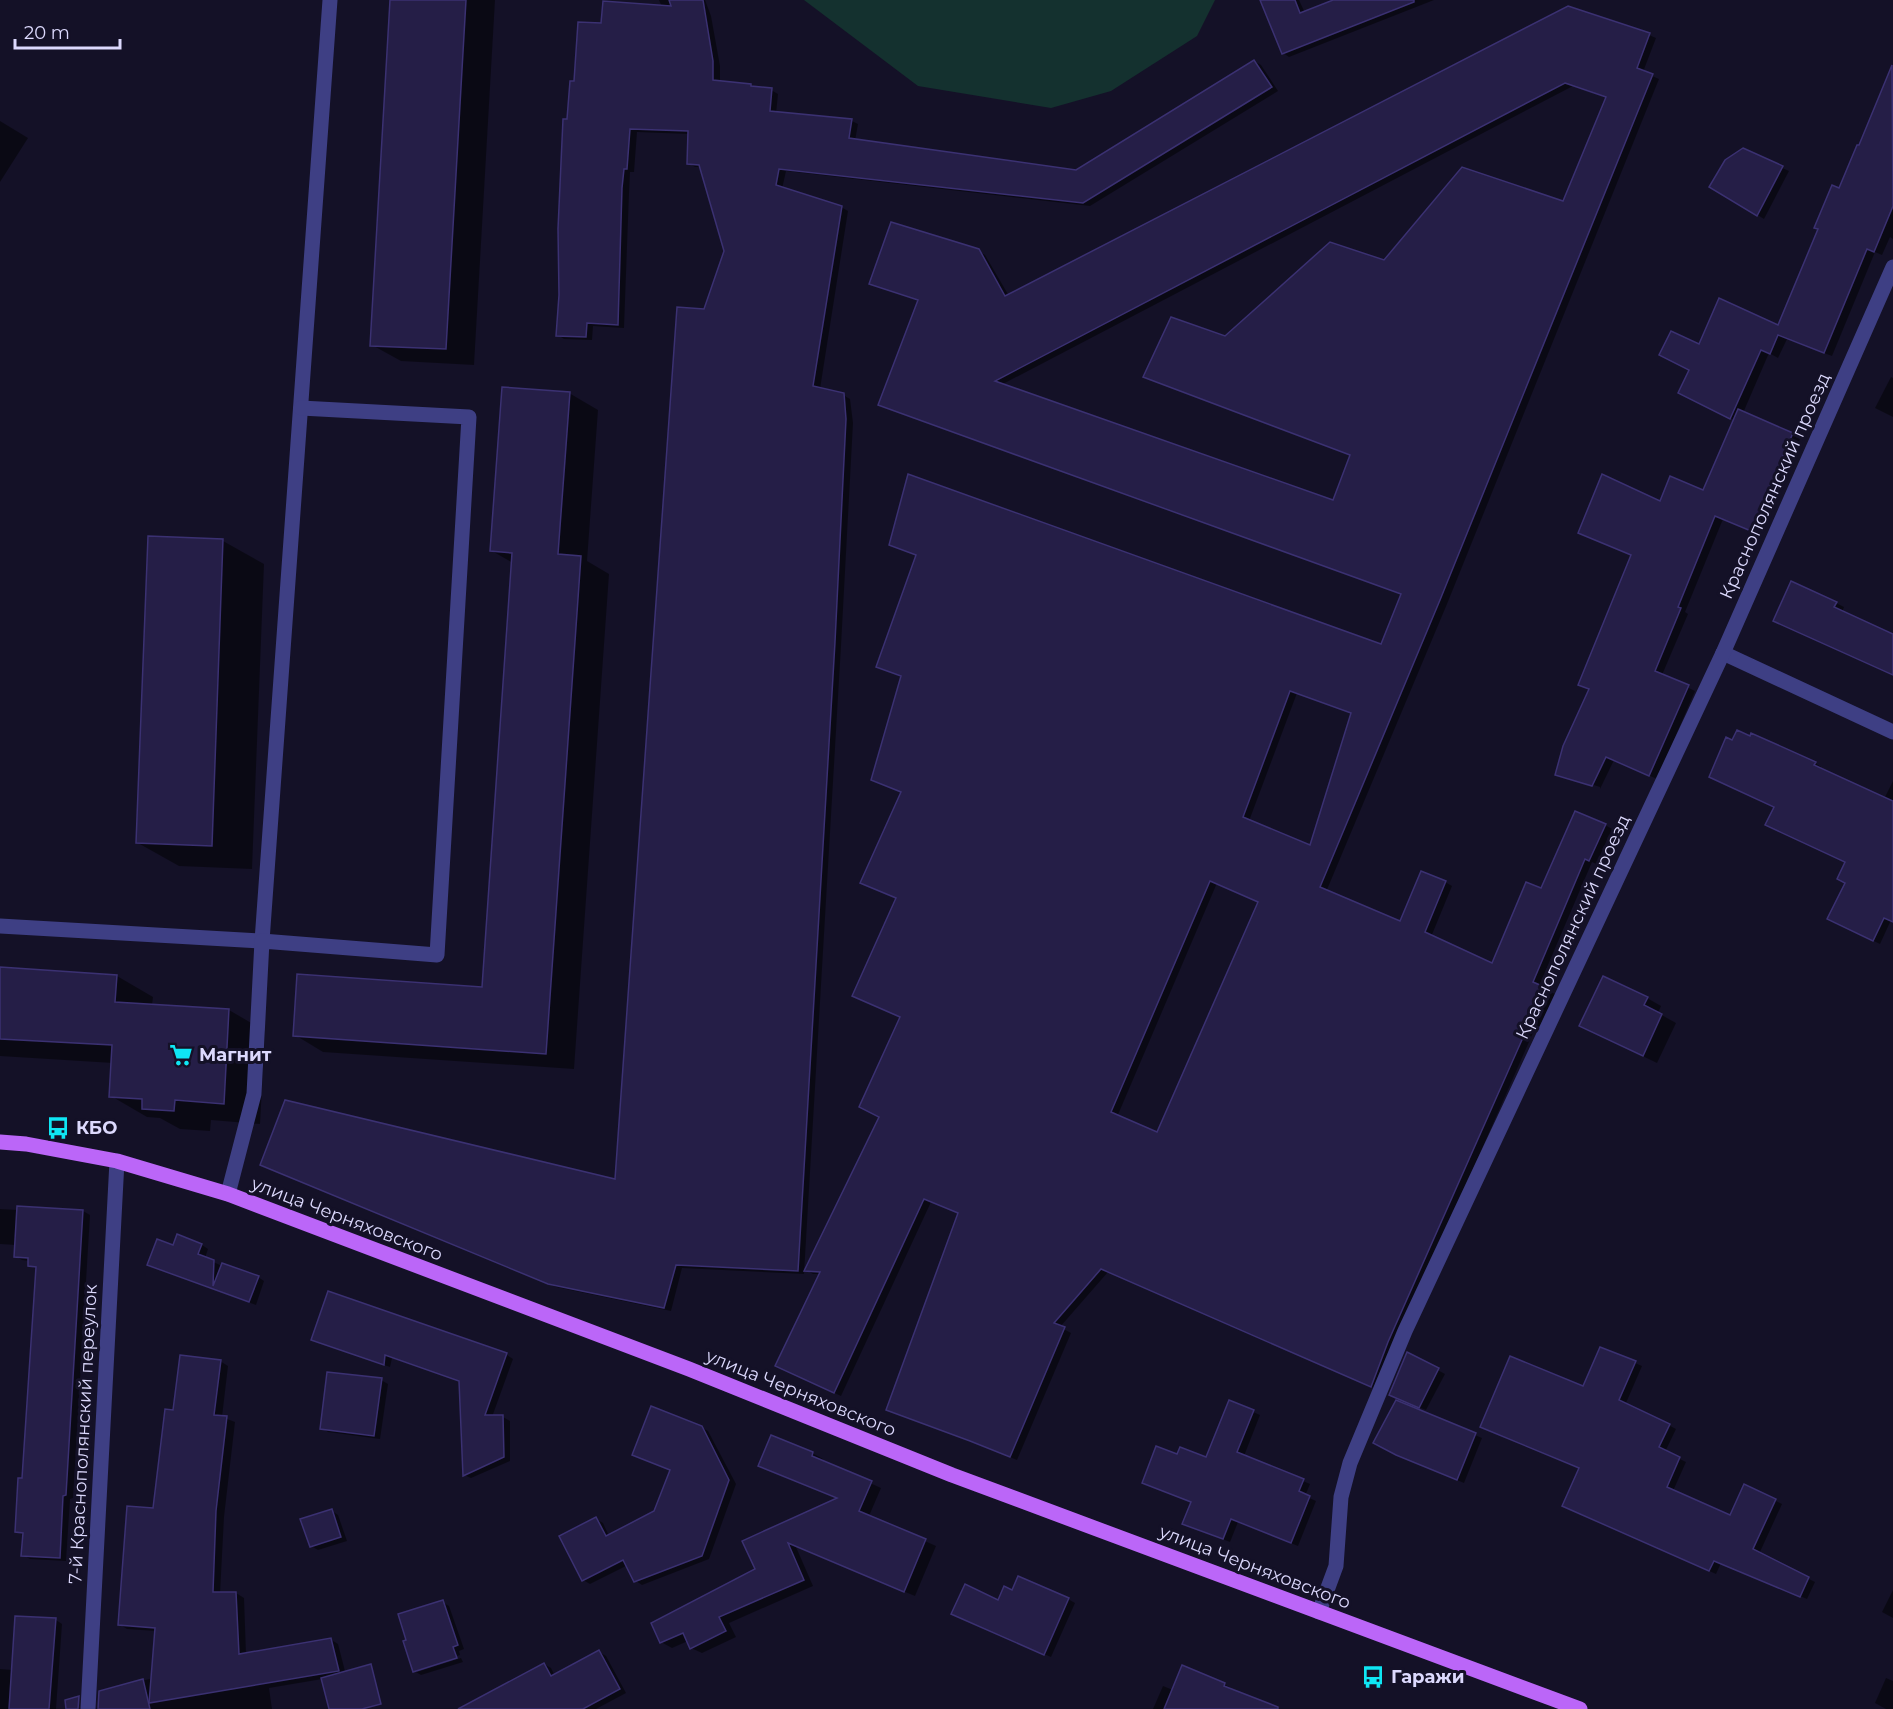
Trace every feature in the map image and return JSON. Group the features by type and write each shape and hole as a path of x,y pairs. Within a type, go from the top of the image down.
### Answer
{"main road":[{"name":"улица Черняховского","path":"0,1142 26,1144 117,1161 228,1194 689,1369 952,1474 1580,1709"}],"street":[{"path":"228,1194 254,1094 262,941 330,0"},
{"name":"Краснополянский проезд","path":"1318,1612 1336,1566 1341,1497 1350,1463 1405,1330 1723,653 1893,267"},
{"path":"0,926 262,941 437,955 469,417 301,408"},
{"path":"1723,653 1893,732"},
{"name":"7-й Краснополянский переулок","path":"88,1709 117,1161"}],"green space":[{"path":"804,0 1215,0 1197,36 1111,91 1051,108 918,86"}],"building":[{"path":"390,0 466,0 446,349 370,346"},
{"path":"669,0 703,0 713,61 713,80 772,88 770,111 852,119 849,138 1076,170 1254,60 1272,87 1083,203 779,169 776,185 842,206 813,386 844,393 846,419 798,1271 676,1265 664,1308 548,1284 260,1165 285,1100 615,1179 677,307 704,309 724,251 699,165 687,164 688,131 630,129 627,169 624,169 622,188 618,325 587,323 586,337 556,336 563,119 567,119 570,81 574,81 578,22 601,23 603,1 671,6"},
{"path":"1260,0 1295,0 1300,13 1333,0 1414,0 1414,2 1282,54"},
{"path":"1568,6 1650,33 1637,68 1653,74 1440,600 1320,887 1400,921 1421,871 1446,881 1425,932 1492,963 1526,882 1541,888 1575,811 1606,824 1589,861 1585,859 1533,982 1549,989 1532,1025 1529,1024 1388,1342 1371,1387 1101,1269 1054,1323 1065,1327 1010,1457 886,1410 958,1213 924,1199 834,1393 775,1366 820,1272 804,1271 879,1117 859,1107 900,1017 852,996 896,898 860,883 901,792 871,780 901,676 876,667 916,555 889,545 908,474 1381,644 1401,594 878,405 918,300 869,284 891,222 979,249 1005,296","holes":["1565,83 1606,97 1563,201 1462,167 1384,260 1330,242 1225,336 1171,317 1143,377 1350,455 1333,500 995,381","1290,691 1351,713 1310,845 1243,817","1210,881 1258,902 1157,1132 1111,1112"]},
{"path":"1892,65 1893,206 1874,252 1867,249 1824,353 1778,335 1770,354 1761,350 1730,419 1678,393 1689,370 1659,355 1671,331 1699,344 1719,298 1778,325 1818,229 1814,228 1832,185 1839,188"},
{"path":"1743,148 1783,166 1757,216 1709,187 1725,160"},
{"path":"502,387 570,392 558,554 581,556 546,1054 293,1036 297,974 482,987 512,553 490,551"},
{"path":"1738,409 1793,433 1751,531 1715,516 1655,671 1689,685 1649,776 1606,757 1592,786 1555,775 1563,746 1589,689 1578,685 1631,555 1578,533 1602,474 1660,501 1670,476 1703,490"},
{"path":"148,536 223,539 212,846 136,843"},
{"path":"1791,581 1837,602 1834,607 1893,634 1893,675 1773,621"},
{"path":"1737,730 1750,736 1751,733 1816,762 1814,765 1893,801 1893,922 1884,918 1873,941 1827,919 1845,883 1837,879 1845,862 1765,825 1774,807 1709,777 1726,737 1732,740"},
{"path":"0,967 117,975 115,1002 229,1009 224,1104 175,1100 174,1111 142,1109 142,1099 109,1097 112,1045 0,1039"},
{"path":"1603,976 1648,997 1644,1005 1662,1014 1643,1056 1579,1026"},
{"path":"17,1206 83,1210 66,1495 63,1496 60,1558 21,1556 23,1533 15,1532 18,1478 22,1478 36,1267 28,1266 28,1258 14,1257"},
{"path":"177,1234 202,1244 198,1254 214,1260 213,1286 222,1263 259,1276 249,1302 147,1265 157,1239 173,1245"},
{"path":"328,1291 507,1353 485,1415 503,1415 504,1457 463,1476 459,1381 385,1355 384,1365 311,1340"},
{"path":"1600,1347 1636,1361 1619,1400 1670,1424 1659,1447 1680,1457 1667,1487 1730,1515 1744,1484 1776,1499 1753,1549 1809,1577 1800,1597 1714,1561 1709,1571 1562,1506 1579,1468 1480,1427 1510,1356 1583,1386"},
{"path":"1407,1352 1439,1368 1419,1408 1389,1395"},
{"path":"180,1355 221,1360 214,1415 227,1416 216,1511 213,1592 236,1592 239,1654 331,1638 339,1671 149,1703 155,1628 118,1625 127,1506 153,1508 165,1409 173,1410"},
{"path":"327,1372 382,1378 374,1436 320,1429"},
{"path":"1229,1400 1254,1410 1237,1452 1304,1479 1299,1491 1310,1496 1291,1543 1231,1519 1223,1539 1182,1524 1191,1502 1142,1483 1156,1446 1177,1454 1180,1447 1206,1457"},
{"path":"1396,1400 1476,1433 1457,1480 1373,1443"},
{"path":"651,1406 702,1426 729,1480 702,1556 634,1582 623,1560 582,1581 559,1536 596,1517 606,1536 654,1511 670,1470 632,1455"},
{"path":"771,1435 813,1452 812,1456 872,1481 859,1511 926,1539 904,1592 788,1543 804,1580 719,1617 726,1631 690,1649 683,1633 660,1643 651,1623 755,1569 742,1541 837,1498 758,1466"},
{"path":"332,1509 341,1537 310,1547 300,1519"},
{"path":"1018,1576 1069,1598 1044,1655 951,1614 965,1584 998,1600 1004,1586 1012,1590"},
{"path":"443,1600 458,1645 453,1647 457,1658 413,1672 403,1641 406,1640 398,1614"},
{"path":"15,1616 56,1618 49,1709 9,1709"},
{"path":"599,1650 620,1689 583,1709 458,1709 544,1663 551,1676"},
{"path":"371,1664 381,1704 362,1709 329,1709 321,1678"},
{"path":"1182,1665 1225,1683 1224,1686 1278,1707 1278,1709 1164,1709"},
{"path":"143,1679 150,1709 98,1709 99,1691"},
{"path":"79,1696 78,1709 66,1709 65,1700"}],"place":[{"name":"Магнит","path":"181,1055"},
{"name":"КБО","path":"58,1128"},
{"name":"Гаражи","path":"1373,1677"}]}
